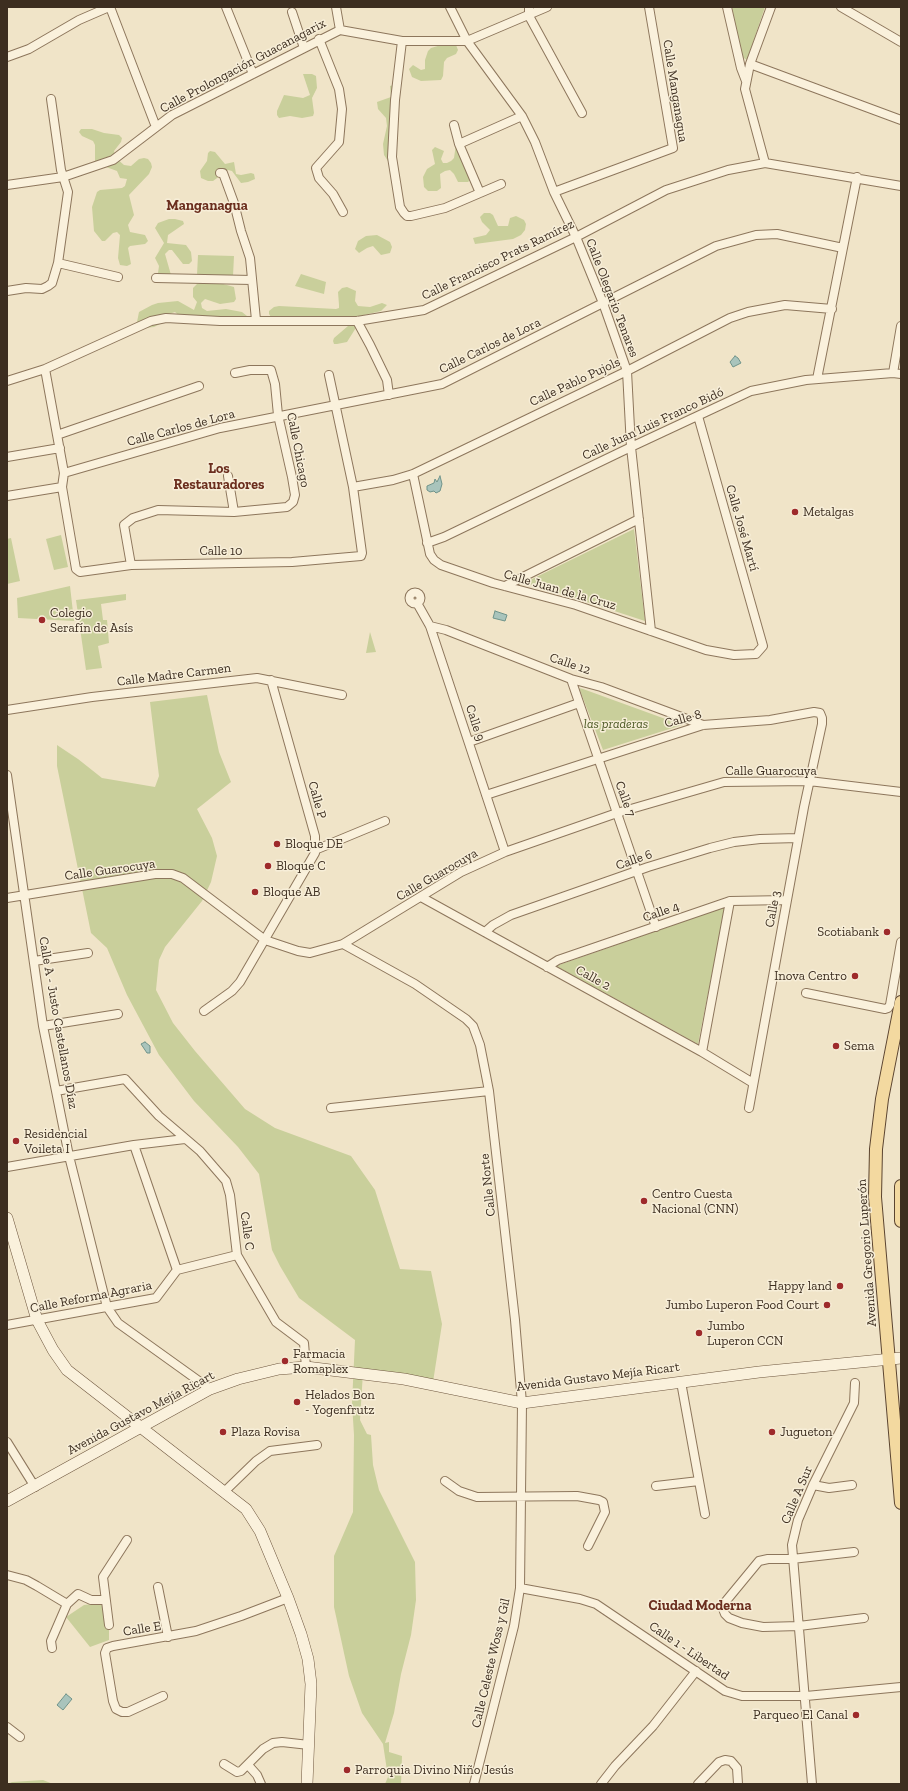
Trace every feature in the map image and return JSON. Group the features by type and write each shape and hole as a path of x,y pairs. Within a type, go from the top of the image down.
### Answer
{"main road":[{"name":"Avenida Gregorio Luperón","path":"901,1002 882,1099 876,1149 875,1197 895,1359 901,1503"},
{"path":"901,1190 901,1221"}],"street":[{"path":"7,58 29,49 79,20 110,7 156,126"},
{"path":"226,7 253,74"},
{"path":"336,7 340,30"},
{"name":"Calle Olegario Tenares","path":"450,7 468,41 522,116 535,142 554,192 576,237 603,303 627,371 631,447 651,631"},
{"name":"Calle Prolongación Guacanagarix","path":"7,185 63,177 113,160 136,144 156,126 172,115 319,39 340,30 402,41 468,41 529,11 547,7"},
{"name":"Calle Manganagua","path":"554,192 673,148 649,7"},
{"path":"727,7 741,68 746,81"},
{"path":"765,163 746,89 746,81 750,64 771,7"},
{"path":"841,7 901,42"},
{"path":"529,11 582,113"},
{"path":"292,12 304,48"},
{"path":"319,39 338,88 342,109 339,142 316,168 320,178 333,194 343,212"},
{"path":"402,41 395,100 392,157 400,206 404,213 407,216 445,208 501,184"},
{"path":"750,64 901,120"},
{"path":"7,291 26,288 42,289 48,286 52,283 58,263 68,192 63,177 51,100"},
{"path":"459,144 522,116"},
{"path":"454,125 459,144 480,193"},
{"name":"Calle Francisco Prats Ramírez","path":"7,381 45,369 151,321 166,318 220,321 357,321 424,310 576,237 666,190 728,170 765,163 857,177 901,186"},
{"path":"220,173 223,173 234,203 250,258 256,320"},
{"path":"818,380 857,177"},
{"name":"Calle Carlos de Lora","path":"64,473 220,428 278,415 442,384 716,246 756,235 777,234 843,248"},
{"path":"58,263 118,277"},
{"path":"156,278 252,280"},
{"name":"Calle Pablo Pujols","path":"353,487 392,480 413,474 627,371 730,318 748,312 785,305 832,309"},
{"path":"357,321 387,380 388,395"},
{"path":"897,374 901,326"},
{"path":"7,496 62,487 64,473 45,369"},
{"name":"Calle Chicago","path":"131,565 124,525 128,521 158,510 234,512 287,506 293,502 295,495 292,477 278,415 275,384 271,370 250,370 235,374"},
{"name":"Calle Juan Luis Franco Bidó","path":"427,543 444,537 751,391 783,383 897,374"},
{"path":"329,375 334,405 353,487"},
{"path":"57,435 199,386"},
{"name":"Calle José Martí","path":"698,416 763,646"},
{"path":"7,457 60,448"},
{"name":"Calle Juan de la Cruz","path":"413,474 427,543 434,560 441,565 493,583 576,605 706,650 722,654 756,654 763,646"},
{"path":"228,476 234,512"},
{"name":"Calle 10","path":"62,487 76,569 78,571 131,565 292,562 359,557 362,553 353,487"},
{"path":"505,586 639,519"},
{"name":"Calle 9","path":"417,603 430,626 505,852"},
{"name":"Calle 12","path":"430,626 446,630 571,679 601,687 703,725"},
{"name":"Calle Madre Carmen","path":"7,710 92,697 252,678 271,680 342,695"},
{"name":"Calle 7","path":"571,679 656,927"},
{"name":"Calle P","path":"204,1011 240,982 298,885 315,853 315,836 271,680"},
{"path":"469,742 579,703"},
{"name":"Calle 8","path":"486,795 703,725 770,720 814,712 818,712 821,715"},
{"name":"Calle 3","path":"748,1108 798,838 822,724 821,715"},
{"name":"Calle A - Justo Castellanos Díaz","path":"7,775 43,1026 69,1156 107,1308 118,1324 210,1389"},
{"name":"Calle Guarocuya","path":"7,898 155,874 172,874 183,878 265,940 298,951 310,952 343,944 461,872 505,852 617,813 724,782 809,781 901,792"},
{"path":"315,850 385,821"},
{"name":"Calle 6","path":"486,932 493,925 511,915 710,848 734,842 760,839 798,838"},
{"name":"Calle 2","path":"421,897 702,1052 753,1083"},
{"name":"Calle 4","path":"547,967 558,960 730,901 787,900"},
{"path":"702,1052 730,901"},
{"path":"806,994 885,1009 888,1008 890,1005 901,942"},
{"name":"Calle Norte","path":"343,944 415,984 466,1019 473,1026 480,1045 489,1091 515,1320 522,1403 521,1497"},
{"path":"34,961 88,953"},
{"path":"43,1026 118,1014"},
{"name":"Calle C","path":"56,1091 125,1079 159,1116 200,1151 226,1181 230,1195 237,1255 276,1322 304,1344 306,1367"},
{"path":"331,1108 489,1091"},
{"path":"7,1167 69,1156 185,1139"},
{"path":"134,1146 178,1270 237,1255"},
{"path":"7,1218 37,1320 56,1355 67,1370 246,1509 254,1520 288,1598 304,1646 311,1684 307,1784"},
{"name":"Calle Reforma Agraria","path":"7,1325 156,1298 178,1270"},
{"name":"Avenida Gustavo Mejía Ricart","path":"7,1501 210,1389 279,1368 306,1367 404,1379 522,1403 759,1372 895,1359"},
{"path":"681,1382 705,1514"},
{"name":"Calle A Sur","path":"812,1784 806,1696 792,1559 792,1545 795,1529 813,1485 854,1403 855,1383"},
{"path":"7,1442 35,1486"},
{"path":"224,1492 256,1460 270,1451 317,1445"},
{"path":"444,1481 459,1491 477,1497 577,1496 589,1497 603,1502 605,1512 588,1546"},
{"path":"656,1486 699,1481"},
{"path":"813,1485 829,1488 852,1485"},
{"name":"Calle Celeste Woss y Gil","path":"474,1784 514,1626 520,1588 521,1497"},
{"path":"109,1625 103,1577 127,1540"},
{"path":"854,1552 759,1561 723,1606 724,1612 729,1618 753,1626 799,1626 864,1618"},
{"path":"7,1575 26,1580 67,1604"},
{"path":"158,1587 168,1637"},
{"name":"Calle 1 - Libertad","path":"520,1588 580,1599 596,1604 725,1691 742,1696 806,1696 901,1687"},
{"path":"52,1648 51,1641 67,1604 78,1594 91,1600 105,1600"},
{"name":"Calle E","path":"163,1696 128,1712 122,1712 116,1709 113,1701 105,1653 108,1648 196,1631 288,1598"},
{"path":"601,1784 615,1766 653,1726 696,1671"},
{"path":"7,1727 20,1737"},
{"path":"224,1764 237,1772 241,1771 248,1765 264,1748 273,1743 282,1742 309,1745"},
{"path":"698,1784 719,1762 725,1760 735,1764 737,1768 738,1784"},
{"path":"248,1765 257,1775 261,1784"}],"green space":[{"path":"732,7 765,7 747,60 742,57"},
{"path":"441,45 456,45 458,50 456,54 447,58 444,62 443,76 441,80 421,81 412,77 409,69 413,65 421,70 425,69 425,60 428,51 431,48"},
{"path":"303,74 312,74 316,76 317,88 312,98 313,116 302,118 290,116 279,118 277,111 284,95 303,98 310,95"},
{"path":"396,84 391,161 388,161 384,155 383,144 387,126 386,118 378,109 377,102 391,97 390,86"},
{"path":"81,129 92,129 104,133 119,135 122,138 121,142 114,151 116,158 124,165 131,166 139,159 144,158 148,159 151,163 152,167 149,174 129,195 134,215 128,225 130,232 145,235 148,241 145,244 130,246 128,248 131,264 127,266 120,265 118,258 120,235 117,232 113,233 105,241 102,241 94,231 92,207 97,192 100,190 122,188 125,186 127,179 120,178 117,171 98,164 95,161 95,145 93,141 82,136 79,132"},
{"path":"456,144 471,179 468,182 458,182 450,170 445,171 440,174 441,188 437,191 428,191 424,187 423,177 427,169 435,164 432,150 435,147 444,151 441,159 443,163 447,163 454,158"},
{"path":"210,151 215,152 225,164 234,162 236,174 241,175 251,173 254,174 255,179 241,183 232,171 228,170 213,181 208,181 201,178 200,171 207,161 208,153"},
{"path":"484,213 490,213 493,215 498,226 508,226 510,218 516,216 524,220 526,224 525,230 521,235 513,239 475,244 473,238 486,235 490,230 482,222 480,217"},
{"path":"169,219 183,221 184,224 168,235 167,243 186,245 191,252 192,261 189,264 183,264 172,250 169,250 165,254 171,275 157,280 159,266 155,258 164,243 155,228 158,223"},
{"path":"377,235 390,242 392,247 390,253 381,255 373,246 359,253 355,249 358,241 366,236"},
{"path":"198,255 234,256 233,276 197,275"},
{"path":"301,274 326,282 324,294 295,286"},
{"path":"207,281 234,287 236,299 234,302 220,304 205,299 201,303 202,308 207,311 226,309 242,312 247,316 245,319 184,320 175,312 169,314 160,324 154,327 145,328 137,322 139,312 158,303 178,301 194,310 197,302 193,297 193,288 197,284"},
{"path":"347,287 356,291 355,301 358,306 370,307 382,303 387,305 381,311 364,315 347,342 334,344 333,341 334,338 348,326 348,323 277,318 271,317 269,314 269,311 274,307 279,306 339,308 338,292 342,288"},
{"path":"634,529 645,621 524,583"},
{"path":"61,535 68,567 54,570 46,539"},
{"path":"11,538 20,581 7,584 7,539"},
{"path":"70,586 74,621 18,618 17,598"},
{"path":"126,594 126,600 101,604 103,620 107,620 109,643 98,646 102,668 86,670 76,600"},
{"path":"370,632 376,652 366,653"},
{"name":"las praderas","path":"579,688 583,689 682,725 603,750"},
{"path":"207,695 219,752 231,782 197,809 212,838 217,856 211,882 202,901 165,947 159,960 156,990 173,1023 245,1109 275,1128 351,1156 375,1190 400,1269 431,1271 442,1324 433,1382 363,1372 360,1420 367,1434 371,1435 373,1465 379,1490 415,1562 416,1600 411,1635 401,1674 394,1713 385,1743 389,1742 389,1752 402,1756 401,1784 385,1784 388,1777 383,1744 362,1713 349,1676 334,1607 334,1556 353,1512 354,1435 352,1403 355,1340 299,1298 272,1250 259,1174 238,1147 194,1101 159,1055 127,995 107,948 91,933 57,766 57,745 102,778 155,787 159,776 150,702"},
{"path":"725,907 698,1044 556,966"},
{"path":"101,1603 109,1628 109,1640 90,1647 66,1617 84,1605"},
{"path":"43,1780 53,1784 7,1784 12,1782"}],"water":[{"path":"735,356 741,363 733,367 730,362"},
{"path":"440,476 442,484 440,491 436,493 434,491 430,492 427,490 427,486 434,483 435,479 437,482"},
{"path":"495,611 507,615 505,621 493,618"},
{"path":"145,1042 150,1046 150,1053 147,1053 141,1044"},
{"path":"66,1694 72,1699 63,1710 57,1705"}],"place":[{"name":"Metalgas","path":"795,512"},
{"name":"Colegio Serafín de Asís","path":"42,620"},
{"name":"Bloque DE","path":"277,844"},
{"name":"Bloque C","path":"268,866"},
{"name":"Bloque AB","path":"255,892"},
{"name":"Scotiabank","path":"887,932"},
{"name":"Inova Centro","path":"855,976"},
{"name":"Sema","path":"836,1046"},
{"name":"Residencial Voileta I","path":"16,1141"},
{"name":"Centro Cuesta Nacional (CNN)","path":"644,1201"},
{"name":"Happy land","path":"840,1286"},
{"name":"Jumbo Luperon Food Court","path":"827,1305"},
{"name":"Jumbo Luperon CCN","path":"699,1333"},
{"name":"Farmacia Romaplex","path":"285,1361"},
{"name":"Helados Bon - Yogenfrutz","path":"297,1402"},
{"name":"Plaza Rovisa","path":"223,1432"},
{"name":"Jugueton","path":"772,1432"},
{"name":"Parqueo El Canal","path":"856,1715"},
{"name":"Parroquia Divino Niño Jesús","path":"347,1770"}],"district":[{"name":"Manganagua","path":"207,206"},
{"name":"Los Restauradores","path":"219,478"},
{"name":"Ciudad Moderna","path":"700,1606"}]}
